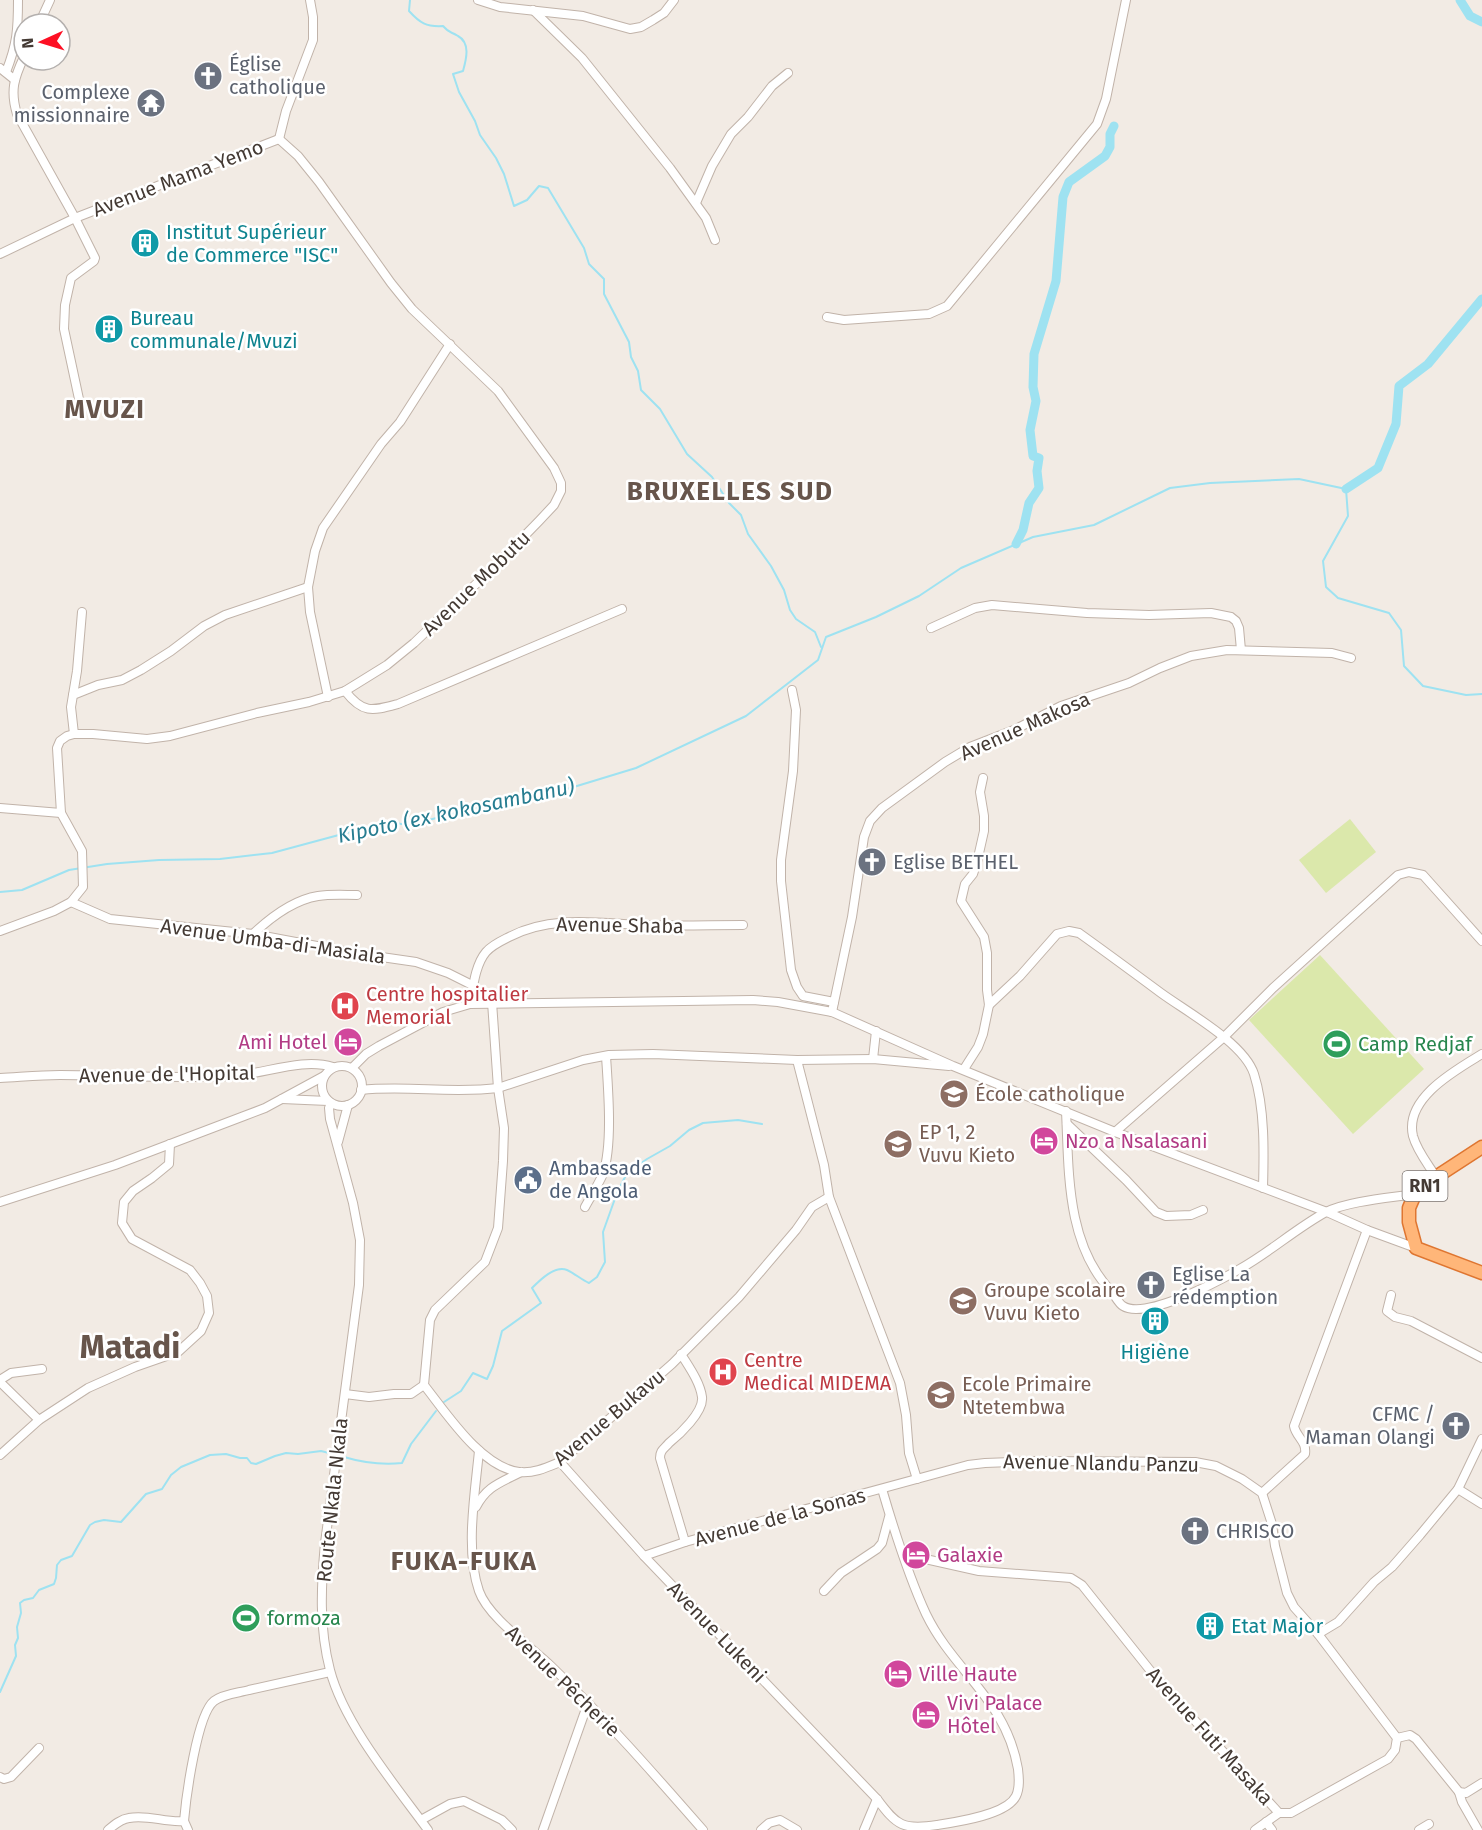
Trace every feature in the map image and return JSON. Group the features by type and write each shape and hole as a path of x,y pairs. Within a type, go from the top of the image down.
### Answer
{"highway":[{"name":"RN1","path":"1416,1248 1409,1222 1409,1209 1415,1194 1436,1177 1482,1147"},
{"path":"1416,1248 1482,1273"}],"street":[{"path":"15,80 3,70 14,52 18,30 18,0"},
{"name":"Avenue Mama Yemo","path":"18,72 13,87 17,114 75,218 279,139 286,111 313,40 310,0"},
{"path":"478,0 500,7 583,16 630,29 641,27 653,20 674,0"},
{"path":"827,317 844,320 929,314 947,306 1097,124 1106,99 1126,0"},
{"path":"533,10 582,58 670,168 706,218 715,240"},
{"path":"696,203 712,166 731,134 748,117 771,86 788,72"},
{"name":"Avenue Mobutu","path":"74,734 147,739 170,736 345,691 387,665 414,643 539,521 554,505 561,491 561,483 554,468 498,391 405,300 319,182 298,156 279,139"},
{"path":"0,254 75,218 95,258 71,278 65,305 64,329 78,399"},
{"path":"328,697 310,612 308,586 315,551 323,528 381,444 400,422 450,344"},
{"path":"73,695 98,685 122,680 141,670 204,626 225,615 308,586"},
{"path":"931,628 975,608 992,605 1087,613 1149,615 1211,613 1231,617 1236,621 1241,650"},
{"path":"345,691 356,705 376,710 398,704 622,609"},
{"path":"0,931 54,911 71,902 83,887 82,851 61,813 57,748 60,741 74,734 71,707 77,671 82,612"},
{"name":"Avenue Makosa","path":"832,1012 852,917 864,837 870,821 882,808 928,774 970,747 1014,730 1061,706 1129,682 1191,656 1214,651 1241,650 1332,653 1351,658"},
{"path":"792,690 796,710 793,771 781,860 782,896 791,970 803,996 834,1002"},
{"path":"964,1069 978,1047 989,1005 987,953 984,937 961,902 964,884 973,874 977,862 984,831 980,792 983,778"},
{"path":"0,808 61,813"},
{"path":"1115,1132 1224,1036 1398,875 1409,872 1423,875 1482,941"},
{"path":"253,934 273,916 298,902 317,896 357,895"},
{"name":"Avenue Umba-di-Masiala","path":"71,902 110,919 253,934 416,962 448,973 474,986"},
{"name":"Avenue Shaba","path":"470,1004 482,957 497,943 522,930 546,924 570,922 744,925"},
{"path":"989,1005 1020,976 1057,934 1069,931 1079,933 1224,1036 1245,1059 1254,1072 1260,1105 1264,1156 1263,1188"},
{"path":"352,1068 366,1054 379,1046 443,1012 470,1004 753,1000 778,1002 832,1012 953,1066 1115,1132 1416,1248"},
{"path":"492,1002 498,1088 504,1128 498,1228 486,1262 435,1310 430,1320 424,1385 479,1451 502,1467 521,1472"},
{"path":"873,1059 876,1031"},
{"path":"361,1090 387,1087 469,1091 498,1088 583,1060 606,1056 653,1054 797,1060 873,1059 953,1066"},
{"path":"1436,1177 1420,1153 1413,1134 1413,1123 1419,1106 1429,1091 1446,1076 1482,1054"},
{"path":"585,1207 603,1173 608,1148 606,1056"},
{"path":"797,1060 824,1165 829,1197 900,1383 906,1415 909,1453 917,1479"},
{"name":"Avenue de l'Hopital","path":"0,1078 57,1075 231,1076 301,1065 317,1064 333,1067"},
{"path":"0,1202 115,1165 265,1108 280,1099 324,1076 333,1067 352,1068 362,1082 361,1090 354,1102 348,1105 280,1099"},
{"path":"324,1076 322,1089 330,1102"},
{"name":"Route Nkala Nkala","path":"330,1102 329,1113 354,1203 360,1240 359,1285 322,1582 322,1625 330,1672 346,1710 364,1742 428,1830"},
{"path":"338,1144 348,1105"},
{"path":"1066,1111 1070,1198 1077,1227 1088,1256 1103,1284 1123,1306 1138,1309 1177,1300 1206,1288 1241,1269 1327,1212 1346,1206 1415,1194"},
{"path":"1067,1124 1156,1212 1166,1215 1191,1215 1203,1210"},
{"path":"0,1455 39,1420 88,1388 135,1367 178,1352 201,1331 209,1313 207,1296 200,1283 190,1270 132,1239 122,1223 124,1202 134,1191 169,1164 170,1144"},
{"name":"Avenue Bukavu","path":"474,1511 483,1495 496,1485 521,1472 538,1470 560,1462 681,1354 739,1297 812,1208 829,1197"},
{"path":"1366,1230 1294,1426 1294,1430 1306,1448 1305,1454 1263,1493 1287,1593 1294,1606 1397,1738 1410,1735 1416,1739 1459,1792 1462,1803 1478,1830"},
{"path":"1390,1295 1387,1311 1395,1317 1411,1320 1482,1358"},
{"path":"681,1354 695,1378 702,1402 695,1416 660,1454 685,1542"},
{"path":"39,1420 0,1381 11,1373 42,1369"},
{"path":"345,1394 369,1397 411,1394 424,1385"},
{"path":"1318,1634 1338,1622 1374,1582 1392,1567 1458,1489 1482,1438"},
{"name":"Avenue Pêcherie","path":"479,1451 472,1552 479,1592 487,1608 588,1703 703,1830"},
{"name":"Avenue Lukeni","path":"560,1462 644,1556 903,1827 919,1828 972,1820 1010,1805 1018,1791 1019,1779 1015,1752 1006,1728 990,1701 938,1635 926,1614 882,1489"},
{"name":"Avenue Nlandu Panzu","path":"917,1479 985,1463 1195,1462 1216,1466 1263,1493"},
{"name":"Avenue de la Sonas","path":"644,1556 685,1542 917,1479"},
{"path":"1458,1489 1482,1504"},
{"path":"824,1591 841,1573 877,1550 882,1543 890,1515"},
{"name":"Avenue Futi Masaka","path":"903,1554 979,1571 1071,1578 1082,1585 1158,1679 1279,1813 1291,1813 1388,1759 1395,1750 1397,1738"},
{"path":"188,1830 184,1821 193,1755 212,1702 220,1698 330,1672"},
{"path":"543,1830 588,1703"},
{"path":"2,1778 11,1777 39,1748"},
{"path":"1459,1792 1467,1793 1482,1783"},
{"path":"864,1830 877,1798"},
{"path":"421,1820 450,1804 465,1801 502,1820 512,1830"},
{"path":"1255,1830 1279,1813"},
{"path":"108,1830 128,1818 184,1821"},
{"path":"761,1830 769,1823 780,1820 797,1830"},
{"path":"1266,1822 1272,1830"},
{"path":"1419,1830 1428,1824"}],"green space":[{"path":"1350,819 1376,852 1326,893 1299,860"},
{"name":"Camp Redjaf","path":"1320,955 1424,1069 1353,1134 1249,1020"}],"water":[{"name":"formoza","path":"257,1611 258,1623 235,1624 235,1612"}],"waterway":[{"path":"410,0 409,11 417,19 428,25 443,26 465,43 463,71 453,74 480,135 504,174 514,206 527,200 539,186 548,188 584,248 589,264 604,279 604,294 629,342 641,390 660,409 687,454 712,477 729,503 741,515 748,534 771,566 784,590 790,610 796,619 815,632 821,647"},
{"path":"1460,0 1470,16 1482,22"},
{"path":"1016,544 1023,530 1029,503 1039,488 1037,471 1039,458 1033,456 1030,430 1036,401 1033,387 1034,354 1056,281 1063,197 1069,182 1105,156 1110,147 1110,134 1114,126"},
{"path":"1346,489 1378,468 1396,424 1399,386 1428,364 1482,299"},
{"name":"Kipoto (ex kokosambanu)","path":"0,892 22,890 69,870 107,864 220,859 272,853 387,822 409,825 499,802 554,793 636,768 746,716 818,660 826,637 876,617 919,596 961,568 1033,537 1094,525 1170,488 1210,483 1299,479 1346,489 1348,516 1323,561 1326,587 1338,598 1389,613 1401,630 1404,666 1423,686 1466,695 1482,694"},
{"path":"444,1402 461,1391 473,1373 487,1379 493,1366 502,1331 541,1303 532,1288 543,1277 562,1269 570,1271 589,1283 597,1277 605,1262 603,1232 627,1173 670,1146 689,1130 703,1123 738,1120 762,1124"},
{"path":"344,1457 373,1463 402,1463 411,1444 436,1411"},
{"path":"0,1692 16,1656 15,1645 21,1613 20,1603 33,1598 39,1590 54,1584 57,1565 61,1560 72,1556 90,1525 104,1520 121,1522 146,1494 162,1489 171,1475 181,1467 210,1455 226,1454 247,1458 251,1463 256,1464 286,1453 321,1451 329,1453"}],"place":[{"name":"Église catholique","path":"208,76"},
{"name":"Complexe missionnaire","path":"151,103"},
{"name":"Institut Supérieur de Commerce \"ISC\"","path":"145,243"},
{"name":"Bureau communale/Mvuzi","path":"109,329"},
{"name":"Eglise BETHEL","path":"872,862"},
{"name":"Centre hospitalier Memorial","path":"345,1006"},
{"name":"Ami Hotel","path":"348,1042"},
{"name":"Camp Redjaf","path":"1337,1044"},
{"name":"École catholique","path":"954,1094"},
{"name":"Nzo a Nsalasani","path":"1044,1141"},
{"name":"EP 1, 2 Vuvu Kieto","path":"898,1144"},
{"name":"Ambassade de Angola","path":"528,1180"},
{"name":"Eglise La rédemption","path":"1151,1285"},
{"name":"Groupe scolaire Vuvu Kieto","path":"963,1301"},
{"name":"Higiène","path":"1155,1321"},
{"name":"Centre Medical MIDEMA","path":"723,1372"},
{"name":"Ecole Primaire Ntetembwa","path":"941,1395"},
{"name":"CFMC / Maman Olangi","path":"1456,1426"},
{"name":"CHRISCO","path":"1195,1531"},
{"name":"Galaxie","path":"916,1555"},
{"name":"formoza","path":"246,1618"},
{"name":"Etat Major","path":"1210,1626"},
{"name":"Ville Haute","path":"898,1674"},
{"name":"Vivi Palace Hôtel","path":"926,1715"}],"district":[{"name":"MVUZI","path":"105,409"},
{"name":"BRUXELLES SUD","path":"730,491"},
{"name":"Matadi","path":"130,1347"},
{"name":"FUKA-FUKA","path":"464,1561"}]}
